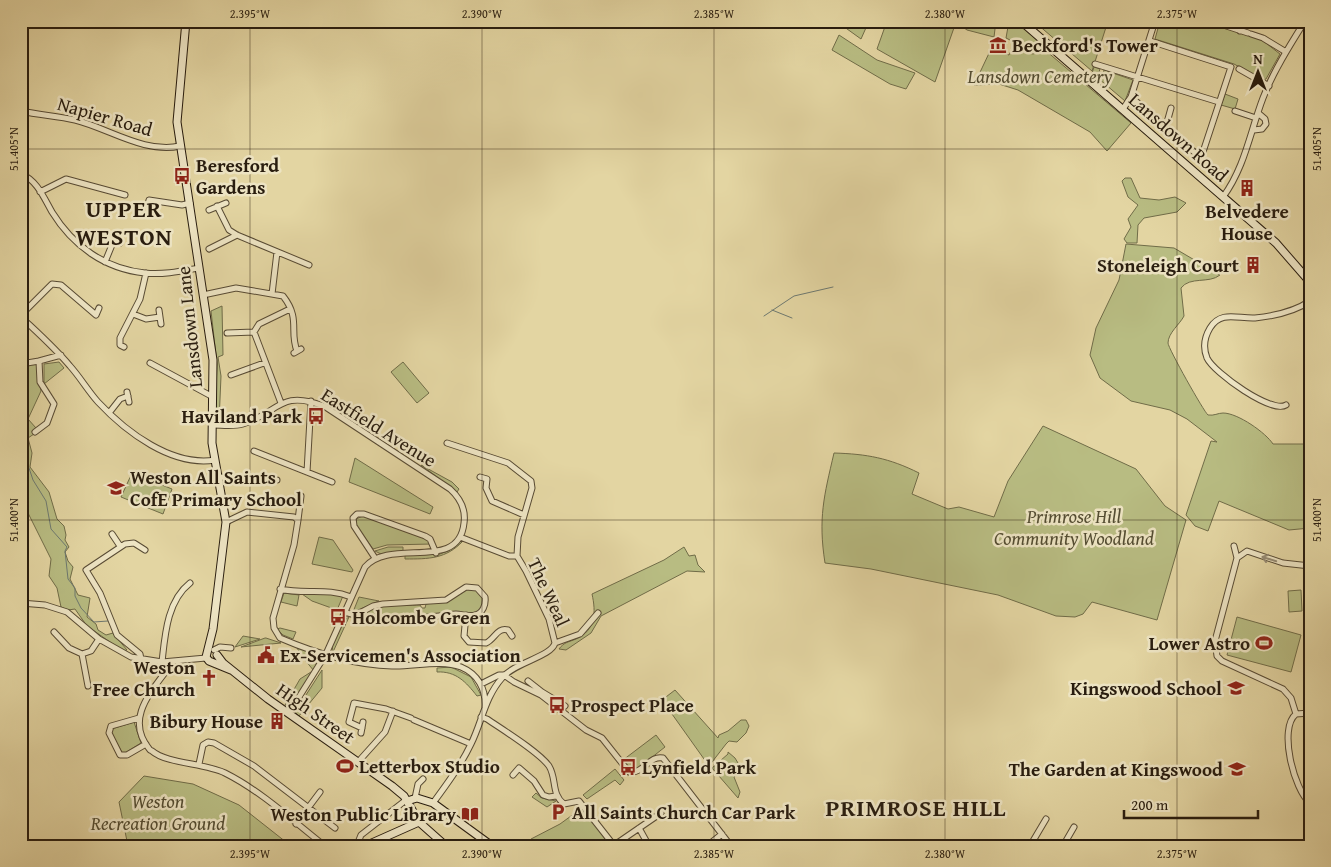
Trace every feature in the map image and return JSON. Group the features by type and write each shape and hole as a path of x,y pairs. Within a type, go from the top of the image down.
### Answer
{"street":[{"name":"Lansdown Lane","path":"186,21 177,111 180,146 200,268 212,360 214,460 226,522 213,629 212,655"},
{"name":"Lansdown Road","path":"1021,21 1276,243 1310,282"},
{"path":"1123,109 1131,97 1156,21"},
{"path":"1211,21 1263,38 1286,52"},
{"path":"1240,30 1242,21"},
{"path":"1223,197 1237,174 1269,86 1286,52 1305,21"},
{"path":"1150,41 1231,67 1201,158"},
{"path":"1095,64 1102,70 1137,78 1219,102"},
{"path":"1239,69 1269,86"},
{"path":"1131,97 1216,171"},
{"path":"1166,126 1171,108"},
{"name":"Napier Road","path":"21,111 74,120 152,146 166,148 180,146"},
{"path":"1235,111 1266,119 1266,124 1262,129 1254,130"},
{"path":"21,174 33,181 68,234 82,248 105,262 146,273 200,268"},
{"path":"40,192 66,178 126,195"},
{"path":"113,199 116,192"},
{"path":"148,204 149,200 182,205 190,203"},
{"path":"209,210 226,203"},
{"path":"217,206 229,230 309,265"},
{"path":"209,249 238,235"},
{"path":"105,262 117,242 109,237"},
{"path":"272,294 277,252"},
{"path":"124,347 120,345 120,338 133,314 146,273"},
{"path":"100,308 96,315 61,285 52,284 21,316 60,355 109,413 166,453 191,460 214,460"},
{"path":"203,295 236,288 283,296 295,320 295,345 298,351"},
{"path":"1285,408 1269,404 1238,387 1214,367 1204,351 1206,335 1215,322 1225,316 1264,317 1289,312 1310,301"},
{"path":"158,310 161,324"},
{"path":"254,332 259,324 290,310"},
{"path":"133,314 146,319 160,317"},
{"path":"227,333 254,332"},
{"path":"254,332 281,403"},
{"path":"21,364 60,355"},
{"path":"35,432 47,423 54,404 40,382 39,360"},
{"path":"230,376 264,362"},
{"path":"150,363 213,397"},
{"path":"109,413 120,399 128,396"},
{"name":"Eastfield Avenue","path":"212,425 243,424 281,403 297,400 311,401 324,406 450,489 461,502 464,513 464,525 460,537"},
{"path":"307,472 311,401"},
{"path":"43,427 47,433"},
{"path":"447,443 508,464 529,478 533,486 517,542 517,556"},
{"path":"254,451 332,482"},
{"path":"218,477 277,480"},
{"path":"480,477 487,479 486,488 492,502 524,515"},
{"path":"301,496 294,545 273,618 276,633 280,638 326,654 374,665 456,665 469,671 481,684 485,707"},
{"path":"226,522 247,512 294,517 298,520"},
{"path":"375,558 354,526 353,518 357,514 364,514 425,536 430,539 436,553"},
{"path":"112,534 120,546"},
{"path":"289,714 326,654 365,567 375,558 392,553 436,553 446,549 460,537"},
{"name":"The Weal","path":"460,537 509,556 517,556 549,619 555,643 550,652 525,661 504,675 499,674 481,684"},
{"path":"86,570 120,546 130,543 143,548 144,542"},
{"path":"1234,546 1237,558 1214,641 1217,656 1222,661 1283,689 1291,698 1296,714"},
{"path":"1237,558 1247,551 1283,563 1310,566"},
{"path":"21,562 22,577"},
{"path":"82,564 100,593 117,636 140,654 141,660"},
{"path":"162,662 170,615 183,589 190,583"},
{"path":"344,612 356,615 396,621 456,614 476,615 485,606 484,594 477,588 466,587 446,600 383,604 373,606 356,615"},
{"path":"280,589 303,593 332,591 351,597"},
{"path":"21,603 44,606 66,612 99,639 122,653 141,660 170,662 212,655 220,647 231,648"},
{"path":"555,643 580,634 598,613"},
{"path":"466,615 464,636 469,642 486,643 498,632 505,629 512,636"},
{"path":"54,632 58,639 73,651 82,654 91,651 99,639"},
{"path":"82,654 89,683"},
{"name":"High Street","path":"212,655 289,714 392,786 406,800 419,822 446,846"},
{"path":"170,662 170,666 143,704 138,718 140,732 151,751 160,757 199,764 218,770 245,784 324,846"},
{"path":"433,802 453,776 471,744 485,707 504,675 514,682 541,693 564,706"},
{"path":"528,681 586,730 602,738 629,772 639,772 654,759 663,758 731,846"},
{"path":"362,728 348,722 354,703 393,711 471,744"},
{"path":"358,762 385,732 393,711"},
{"path":"1310,713 1296,714 1291,717 1288,746 1299,787 1310,803"},
{"path":"481,717 488,719 545,762 552,772 556,796 564,804 579,801 613,844 660,813"},
{"path":"138,718 111,726 109,733 120,756 146,744"},
{"path":"199,764 204,745 208,742 214,743 254,766 335,828"},
{"path":"513,775 519,768 530,777 546,797 556,796"},
{"path":"415,798 418,784 423,779"},
{"path":"296,824 320,791"},
{"path":"361,846 359,840 361,835 406,800 415,798 433,802 492,846"},
{"path":"1030,846 1046,819"},
{"path":"366,846 419,822"},
{"path":"1063,846 1074,827"},
{"path":"639,828 649,846"},
{"path":"707,846 722,834"}],"green space":[{"path":"836,21 869,21 861,39"},
{"path":"887,21 996,21 994,37 967,30 956,22 935,82 877,49"},
{"path":"1009,21 1108,21 1092,71 1037,24 1032,26 1037,39 1035,46 1028,49 1006,38"},
{"path":"1160,21 1204,21 1262,40 1280,54 1266,79 1263,80 1234,64 1155,39"},
{"path":"839,35 877,60 915,73 906,89 890,84 832,50"},
{"name":"Lansdown Cemetery","path":"991,49 1009,55 1012,49 1033,54 1045,50 1131,123 1107,151 1090,132 1018,90 999,84 974,85"},
{"path":"1094,67 1100,69 1099,72 1103,73 1104,70 1133,80 1125,101 1092,73"},
{"path":"1225,94 1238,99 1235,109 1221,105"},
{"path":"1125,178 1131,178 1140,198 1159,200 1175,197 1186,203 1177,212 1144,218 1138,225 1137,243 1127,243 1124,239 1131,227 1128,219 1138,205 1128,197 1122,181"},
{"path":"1126,244 1174,248 1220,275 1216,278 1189,282 1181,288 1184,316 1170,336 1168,343 1208,415 1223,413 1236,416 1258,429 1273,444 1310,444 1310,528 1289,530 1219,501 1208,531 1195,526 1186,515 1211,441 1217,442 1187,419 1170,410 1131,401 1100,378 1090,355 1096,328 1119,280"},
{"path":"222,306 223,355 218,357 221,376 219,422 215,415 217,364 211,311"},
{"path":"59,362 64,368 44,384 44,364"},
{"path":"403,362 429,393 417,403 391,372"},
{"path":"35,363 37,365 41,391 28,419 36,428 32,431 34,434 28,438 32,453 30,467 49,492 57,519 64,526 65,540 69,547 65,552 68,561 73,567 70,579 78,595 90,598 87,617 96,624 98,630 106,635 113,633 127,650 123,651 87,626 75,609 68,610 61,607 57,588 49,576 51,559 21,499 21,440 24,437 21,436 21,367"},
{"name":"Primrose Hill Community Woodland","path":"1043,426 1136,469 1165,506 1186,520 1157,620 1092,602 1083,614 1075,617 1056,616 998,595 871,569 825,563 822,533 823,507 834,453 857,454 888,460 898,464 919,473 912,494 948,509 959,507 994,517 1008,481"},
{"path":"355,458 433,507 430,514 349,482"},
{"path":"421,465 452,482 459,489 457,492"},
{"path":"132,473 172,489 163,514 121,497"},
{"path":"363,516 426,539 432,544 387,545 373,549 356,525 356,519"},
{"path":"319,537 333,540 353,570 352,572 312,564"},
{"path":"458,541 463,541 444,555 405,559 405,555 440,554 450,550"},
{"path":"388,547 403,547 403,551 381,554 375,551"},
{"path":"684,547 689,556 695,555 698,565 705,572 687,571 601,616 591,633 566,650 559,649 583,635 591,626 594,614 592,594 664,560"},
{"path":"472,588 483,594 484,606 477,613 404,619 400,615 398,618 387,619 361,614 375,608 390,606 420,605 422,608 425,608 426,604 451,600 465,590"},
{"path":"1301,590 1302,611 1289,612 1288,591"},
{"path":"320,592 343,596 337,610 312,601 302,594"},
{"path":"284,593 299,595 297,606 281,602"},
{"path":"359,597 379,601 353,612"},
{"path":"349,617 333,652 332,648 336,632"},
{"name":"Lower Astro","path":"1237,617 1301,635 1291,672 1227,655"},
{"path":"277,629 296,632 293,639 283,635"},
{"path":"243,636 260,639 235,647"},
{"path":"265,638 281,643 241,647"},
{"path":"297,648 318,654 318,656 304,659"},
{"path":"318,657 314,671 305,660"},
{"path":"451,667 471,677 481,695 477,696 465,682 455,675 437,672 437,668"},
{"path":"322,670 322,688 299,716 295,712"},
{"path":"313,672 292,706 285,705 300,679"},
{"path":"675,690 718,738 719,735 728,731 741,720 746,720 749,726 746,733 737,742 729,741 726,744 709,766 662,700"},
{"path":"134,722 141,743 123,754 111,733 112,729"},
{"path":"656,735 665,747 637,769 629,767 623,760"},
{"path":"728,752 735,758 741,768 734,777 740,792 738,798 712,768"},
{"path":"615,769 624,780 620,785 615,780 587,799 583,795"},
{"name":"Weston Recreation Ground","path":"144,776 193,784 239,805 291,846 128,846 119,802"},
{"path":"536,793 542,798 556,801 547,807 532,797"},
{"path":"582,808 611,843 608,846 520,846 528,845 531,839 560,824"}],"waterway":[{"path":"764,316 794,296 833,287"},
{"path":"772,310 792,318"},
{"path":"21,444 26,449 27,462 33,480 46,501 51,529 67,547 65,551 68,579 75,588 75,596 81,608 94,622 108,621"}],"place":[{"name":"Beckford's Tower","path":"998,45"},
{"name":"Beresford Gardens","path":"182,176"},
{"name":"Belvedere House","path":"1247,188"},
{"name":"Stoneleigh Court","path":"1253,265"},
{"name":"Haviland Park","path":"316,416"},
{"name":"Weston All Saints CofE Primary School","path":"116,488"},
{"name":"Holcombe Green","path":"338,617"},
{"name":"Lower Astro","path":"1264,643"},
{"name":"Ex-Servicemen's Association","path":"266,655"},
{"name":"Weston Free Church","path":"209,678"},
{"name":"Kingswood School","path":"1236,688"},
{"name":"Prospect Place","path":"557,705"},
{"name":"Bibury House","path":"277,721"},
{"name":"Letterbox Studio","path":"345,766"},
{"name":"Lynfield Park","path":"628,767"},
{"name":"The Garden at Kingswood","path":"1237,769"},
{"name":"All Saints Church Car Park","path":"558,812"},
{"name":"Weston Public Library","path":"470,814"}],"district":[{"name":"UPPER WESTON","path":"124,222"},
{"name":"PRIMROSE HILL","path":"916,807"}]}
